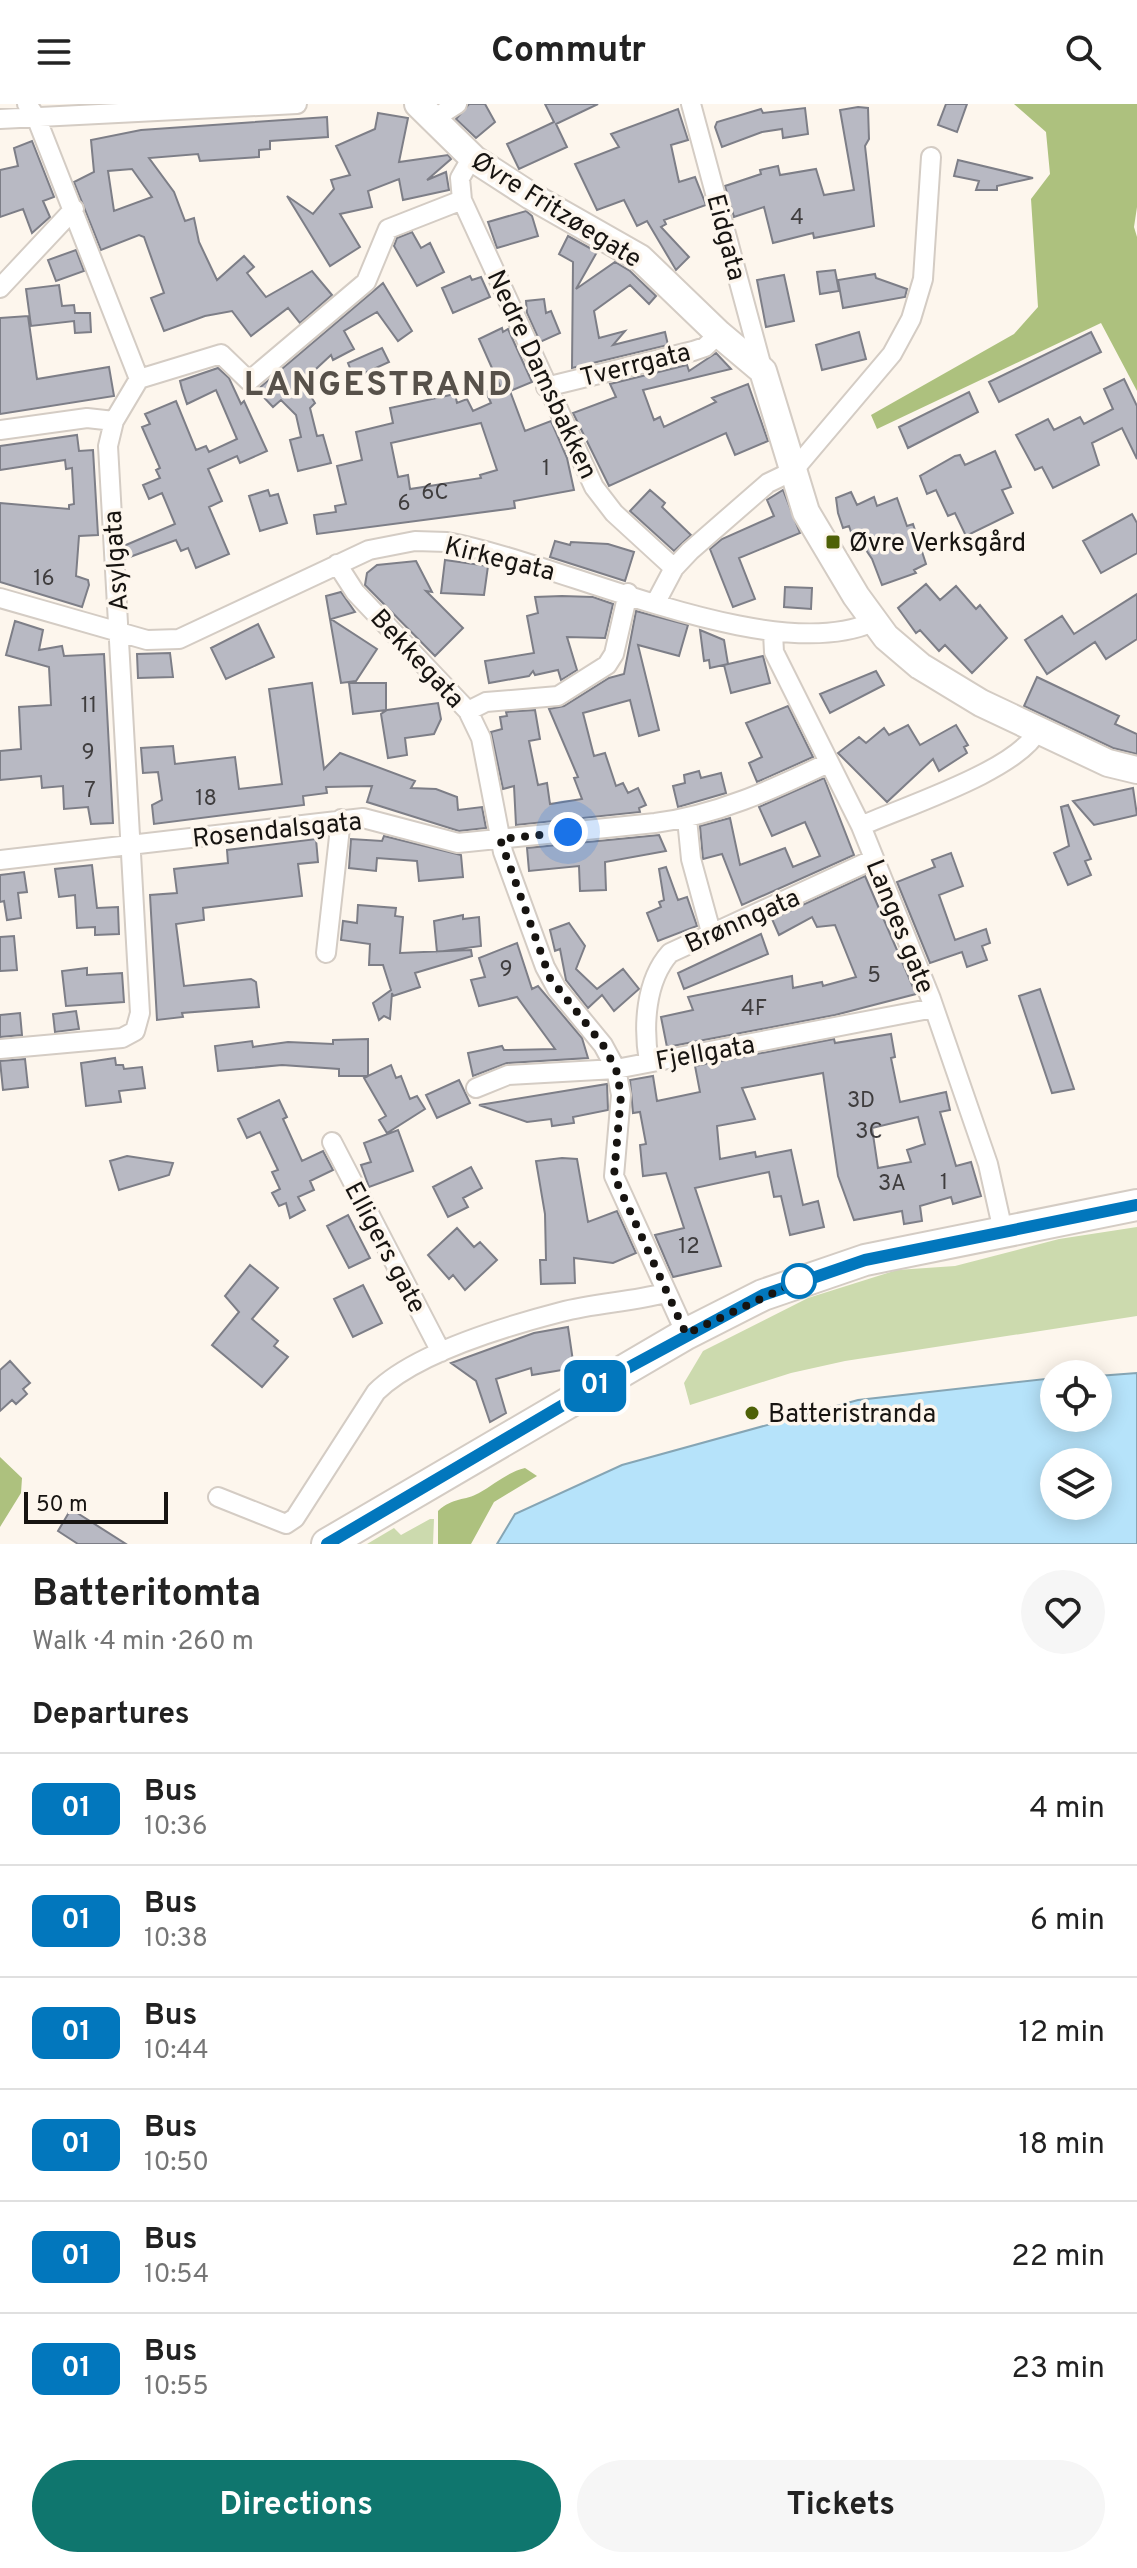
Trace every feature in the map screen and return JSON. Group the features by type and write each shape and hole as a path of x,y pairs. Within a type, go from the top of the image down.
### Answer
{"main road":[{"name":"Øvre Fritzøegate","path":"425,112 472,157 531,196 640,258 719,334 763,371"},
{"path":"763,371 806,512 873,622 901,650 943,682 1108,763 1137,770"},
{"path":"327,1544 686,1334 763,1295 835,1269 1137,1205"}],"street":[{"path":"0,119 31,111 297,104"},
{"path":"425,112 457,104"},
{"name":"Eidgata","path":"691,104 763,371"},
{"path":"31,111 74,209 139,379 221,354 249,381 366,282 388,229 462,200 460,178 472,157"},
{"path":"656,602 674,568 768,483 793,471 892,354 911,319 926,256 931,157"},
{"name":"Nedre Damsbakken","path":"462,200 546,387 600,497 674,568"},
{"path":"0,288 74,209"},
{"name":"Tverrgata","path":"546,387 693,351 705,347 719,334"},
{"name":"Asylgata","path":"0,1049 122,1038 135,1031 140,1013 108,446 114,421 139,379"},
{"path":"0,430 87,418 114,421"},
{"name":"Kirkegata","path":"0,598 120,633 165,641 193,635 337,564 390,544 447,542 475,547 656,602 773,633 839,634 873,622"},
{"name":"Bekkegata","path":"337,564 355,592 468,711 481,738 500,839 550,978 603,1045 616,1069 621,1095 614,1176 686,1334"},
{"path":"468,711 486,702 558,696 607,665 614,654 628,593"},
{"name":"Langes gate","path":"773,633 774,652 861,826 934,1008 988,1164 1003,1231"},
{"path":"861,826 988,771 1023,750 1038,730"},
{"name":"Rosendalsgata","path":"0,860 341,819 363,818 391,823 449,842 687,819 755,799 828,763"},
{"path":"326,953 341,819"},
{"path":"687,819 691,859 711,932"},
{"name":"Brønngata","path":"649,1062 646,1013 665,959 679,947 874,859"},
{"name":"Fjellgata","path":"476,1088 508,1075 616,1069 934,1008"},
{"name":"Elligers gate","path":"332,1142 441,1352"},
{"path":"218,1497 286,1524 295,1518 376,1392 394,1374 441,1352 562,1311 665,1293"}],"green space":[{"path":"1014,104 1137,104 1137,207 1134,227 1137,237 1137,391 1101,323 877,429 871,415 1014,334 1038,307 1031,199 1050,174 1046,132"},
{"path":"1137,1227 1137,1316 845,1361 791,1373 690,1405 684,1383 703,1351 808,1298 897,1270 955,1266 1059,1239"},
{"path":"0,1457 22,1478 21,1493 0,1527"},
{"path":"525,1468 537,1476 494,1502 471,1544 438,1544 438,1511"},
{"path":"434,1519 433,1544 367,1544 394,1528 401,1535"}],"water":[{"path":"1137,1373 1137,1544 497,1544 515,1514 622,1465 858,1400 1040,1380 1040,1432 1112,1432 1112,1375"}],"building":[{"path":"469,104 485,104 495,122 476,138 456,119"},
{"path":"545,104 598,104 556,124 567,147 519,169 507,144 554,122"},
{"path":"946,104 967,104 957,132 938,125"},
{"path":"805,108 808,134 783,138 782,129 762,132 722,147 715,127 717,122 761,109 763,113"},
{"path":"868,108 869,139 865,146 874,226 814,238 813,233 773,243 764,207 734,217 725,186 761,174 760,170 778,166 780,175 816,169 824,195 854,190 840,110"},
{"path":"678,109 688,140 671,145 679,182 695,177 706,205 664,220 666,224 661,227 689,257 676,270 647,221 637,226 624,200 597,210 575,164 619,147 611,134"},
{"path":"378,113 408,118 399,162 448,155 451,159 427,180 446,172 449,190 403,200 399,179 368,191 372,207 340,214 360,247 330,266 287,196 313,214 334,189 331,180 350,175 336,146 375,129"},
{"path":"327,117 328,137 270,141 270,149 259,150 259,157 200,161 198,154 149,158 174,192 185,221 194,218 199,242 217,280 244,256 254,267 247,273 266,297 312,271 332,295 300,323 288,308 251,336 232,311 205,316 164,331 151,298 164,293 144,237 139,235 101,250 74,182 94,172 91,140 141,130","holes":["132,169 152,197 114,211 108,171"]},
{"path":"32,141 54,197 43,201 50,217 32,233 23,209 0,217 0,170 18,166 14,148"},
{"path":"958,160 1033,178 997,186 997,190 976,190 979,181 954,176"},
{"path":"526,211 532,216 538,236 497,248 488,222"},
{"path":"412,232 421,248 430,243 444,272 417,286 394,246 397,238"},
{"path":"568,236 597,252 576,289 615,262 630,271 656,296 649,304 630,285 594,311 599,338 625,331 613,345 665,332 668,345 572,368 573,262 559,254"},
{"path":"76,250 84,271 56,281 48,260"},
{"path":"835,270 839,291 820,294 817,272"},
{"path":"875,274 876,278 907,289 905,297 843,308 838,280"},
{"path":"784,275 794,321 766,327 757,280"},
{"path":"470,276 472,280 481,277 490,297 453,313 442,288"},
{"path":"383,283 412,331 398,341 377,312 344,331 354,349 333,360 331,355 302,382 315,403 310,408 317,436 323,435 331,463 298,471 290,440 301,437 296,415 281,400 273,407 257,390"},
{"path":"59,285 62,306 74,305 75,313 90,313 91,332 75,333 74,321 31,326 26,289"},
{"path":"544,299 546,313 551,311 560,333 540,342 527,313 526,301"},
{"path":"28,316 37,379 109,367 114,396 0,414 0,318"},
{"path":"502,328 503,332 508,329 532,382 510,391 525,431 551,421 567,458 574,490 514,501 515,508 317,534 314,515 336,512 335,506 346,504 337,466 362,460 356,432 393,423 390,408 455,394 457,403 467,399 473,411 491,403 486,392 500,386 479,339","holes":["481,423 497,470 480,475 481,478 410,489 408,475 398,477 391,443"]},
{"path":"859,332 866,359 822,370 816,345"},
{"path":"1091,332 1101,352 999,402 989,382"},
{"path":"382,348 389,362 354,378 348,363"},
{"path":"716,353 731,369 643,390 654,420 660,417 664,427 716,402 712,398 748,384 768,441 735,455 726,433 609,486 573,413 616,397 610,384 687,365 689,371"},
{"path":"218,368 229,378 241,404 244,401 267,451 240,463 237,456 208,469 222,501 209,507 229,554 196,568 188,548 181,551 176,540 127,558 126,545 175,524 162,493 149,499 143,485 160,478 156,470 160,468 142,427 150,424 145,414 176,401 196,450 206,446 209,452 237,439 216,390 187,404 182,389 180,381"},
{"path":"1124,379 1137,406 1137,459 1122,428 1092,443 1099,465 1053,488 1042,467 1035,470 1016,435 1048,419 1054,430 1080,417 1084,424 1113,409 1104,389"},
{"path":"969,392 978,412 908,448 899,427"},
{"path":"77,435 79,451 93,450 98,535 79,536 76,576 88,580 89,585 82,607 0,582 0,503 69,509 69,505 74,504 72,468 66,469 65,460 0,470 0,446"},
{"path":"995,451 1011,487 1002,490 1013,513 966,536 955,513 948,516 936,490 927,494 920,476 955,456 960,455 965,465"},
{"path":"268,490 270,496 278,494 287,523 260,531 249,496"},
{"path":"650,490 665,503 662,507 691,535 674,551 630,511"},
{"path":"783,490 800,533 739,558 755,599 733,607 710,549 722,539 774,516 767,500"},
{"path":"851,492 857,505 874,497 877,506 897,498 907,526 913,524 926,564 914,570 916,573 882,585 872,559 866,550 858,553 849,526 843,528 838,513 836,498"},
{"path":"1132,514 1137,523 1137,553 1101,573 1083,541"},
{"path":"555,541 570,545 571,542 608,544 634,552 625,581 550,557"},
{"path":"445,560 488,566 484,595 441,593"},
{"path":"416,561 432,592 426,591 463,628 435,656 365,585 367,573 377,565"},
{"path":"926,584 940,600 956,586 976,609 980,605 1007,638 972,673 945,645 939,651 920,630 916,633 898,608"},
{"path":"785,587 812,588 811,609 784,607"},
{"path":"341,592 355,612 331,619 377,649 356,681 341,683 326,596"},
{"path":"1137,594 1137,639 1106,659 1095,642 1047,674 1025,640 1062,616 1074,634"},
{"path":"535,597 593,597 613,604 605,638 567,637 577,670 561,680 558,670 535,675 533,671 529,676 489,683 485,661 534,653 527,616 538,613"},
{"path":"636,611 688,625 679,656 638,645 659,730 639,736 630,700 583,713 594,756 605,753 616,786 623,783 628,793 638,788 646,805 639,808 640,812 516,825 514,786 503,789 491,732 502,729 500,717 507,716 506,712 535,710 540,739 529,741 538,785 547,783 550,804 582,799 574,778 578,777 549,709 564,706 609,678 624,674"},
{"path":"15,621 43,630 39,650 62,646 64,656 104,654 113,823 91,824 88,807 64,809 63,786 42,788 41,776 0,780 0,751 21,749 19,707 51,705 49,667 6,655"},
{"path":"258,624 274,657 226,679 211,648"},
{"path":"700,630 724,640 728,664 710,668 709,660 704,661"},
{"path":"170,653 173,677 138,678 137,654"},
{"path":"763,656 770,683 731,693 724,665"},
{"path":"876,671 884,685 830,713 820,694"},
{"path":"1037,677 1119,716 1115,724 1137,734 1137,754 1113,748 1024,706"},
{"path":"312,683 324,769 340,753 415,781 411,788 436,789 457,797 458,810 482,807 486,828 459,831 367,802 372,786 326,787 327,793 303,796 304,805 154,824 152,805 162,800 158,772 143,773 141,748 173,746 175,764 235,757 239,789 282,784 269,689"},
{"path":"349,683 386,683 386,710 353,714"},
{"path":"438,703 441,719 434,734 405,738 407,755 388,758 381,714 387,710"},
{"path":"788,706 813,757 757,782 749,763 762,757 746,723"},
{"path":"908,725 920,745 956,725 968,745 964,747 967,753 939,771 933,759 887,802 838,753 859,737 866,743 884,728 889,735"},
{"path":"699,771 701,778 721,773 726,793 678,807 673,786 685,783 684,775"},
{"path":"824,778 854,855 742,905 722,854 703,859 700,826 730,818 740,865 785,848 793,867 820,856 805,822 772,836 759,807"},
{"path":"1133,788 1137,815 1094,825 1073,801"},
{"path":"1068,805 1091,859 1085,861 1091,875 1068,885 1054,853 1069,846 1061,807"},
{"path":"659,835 666,851 605,862 606,890 580,891 579,866 529,871 527,848"},
{"path":"384,836 461,855 463,877 419,881 417,861 377,858 376,871 349,868 351,839 382,841"},
{"path":"316,839 318,862 298,864 302,896 203,908 204,920 176,924 184,986 251,979 256,982 259,1007 182,1013 183,1017 157,1020 150,895 177,893 174,869 228,863 227,850"},
{"path":"951,853 963,886 939,895 955,940 986,929 990,943 982,946 987,960 967,967 962,952 930,963 897,882 935,867 932,860"},
{"path":"92,865 97,908 118,907 119,934 95,935 95,927 77,928 75,895 59,897 55,869"},
{"path":"666,867 678,900 687,897 697,926 658,941 647,913 661,907 659,902 664,900 659,869"},
{"path":"24,872 27,892 18,893 21,918 7,920 4,901 0,902 0,875"},
{"path":"865,876 916,994 835,1015 667,1047 661,1017 693,1010 688,997 792,976 793,988 822,982 823,986 856,977 835,925 817,927 812,917 779,935 772,919"},
{"path":"358,905 396,908 395,916 403,917 400,953 471,950 472,956 415,973 420,987 393,996 392,993 390,1019 384,1016 379,1020 373,1003 391,990 383,965 369,965 370,944 341,940 343,921 357,923"},
{"path":"463,915 463,919 479,917 481,946 437,952 434,921"},
{"path":"569,923 585,946 576,969 597,989 623,969 639,989 614,1011 602,995 588,1008 566,980 560,949 555,951 550,930"},
{"path":"761,934 768,954 684,989 678,973"},
{"path":"14,936 17,970 0,971 0,937"},
{"path":"517,943 532,989 538,986 582,1038 588,1058 507,1063 473,1076 468,1053 502,1046 504,1050 555,1049 517,997 479,1006 471,980 485,977 479,958"},
{"path":"87,968 87,975 122,973 124,1002 66,1006 62,971"},
{"path":"1040,989 1074,1089 1052,1093 1019,996"},
{"path":"76,1011 79,1029 55,1032 53,1014"},
{"path":"20,1013 22,1035 0,1037 0,1015"},
{"path":"891,1034 895,1057 891,1058 900,1102 946,1092 950,1110 940,1112 956,1166 971,1162 981,1196 953,1204 951,1197 920,1206 922,1221 904,1224 902,1211 854,1220 838,1176 823,1073 742,1088 755,1119 717,1126 720,1159 755,1152 756,1157 791,1150 803,1205 818,1201 824,1227 790,1235 781,1196 774,1197 769,1172 695,1188 721,1266 673,1277 655,1235 684,1228 666,1173 643,1176 640,1145 646,1144 640,1112 633,1113 630,1080 653,1076 657,1101 700,1092 695,1066 834,1039 835,1043","holes":["918,1117 925,1144 907,1150 911,1162 878,1168 872,1128"]},
{"path":"368,1039 368,1076 339,1076 339,1069 282,1065 218,1071 215,1046 252,1041 253,1047 288,1042 333,1044 333,1040"},
{"path":"115,1058 116,1065 123,1065 124,1069 142,1067 145,1088 119,1091 121,1102 86,1106 81,1063"},
{"path":"25,1059 28,1087 3,1090 0,1061"},
{"path":"391,1065 396,1078 401,1076 410,1099 417,1096 425,1109 387,1133 379,1120 386,1116 364,1078"},
{"path":"459,1080 470,1103 437,1118 426,1095"},
{"path":"607,1084 608,1110 573,1117 574,1123 552,1126 551,1119 527,1122 479,1105"},
{"path":"279,1100 287,1117 283,1119 302,1161 323,1151 333,1170 310,1181 314,1190 298,1197 305,1210 290,1218 286,1203 279,1206 272,1193 280,1189 272,1172 278,1170 260,1132 247,1138 238,1119"},
{"path":"398,1130 413,1171 369,1187 361,1165 371,1162 364,1143"},
{"path":"127,1156 173,1163 169,1175 119,1190 110,1161"},
{"path":"577,1159 588,1222 617,1211 636,1253 613,1263 574,1258 575,1283 541,1284 540,1260 546,1260 545,1214 536,1161"},
{"path":"471,1167 482,1188 463,1198 468,1207 448,1217 433,1187"},
{"path":"348,1215 370,1258 349,1268 327,1226"},
{"path":"457,1228 474,1247 480,1242 497,1260 465,1290 453,1275 449,1279 428,1255"},
{"path":"250,1265 278,1288 252,1319 278,1341 274,1346 288,1357 262,1387 212,1345 239,1312 225,1296"},
{"path":"363,1285 382,1323 353,1337 334,1299"},
{"path":"568,1327 574,1368 532,1375 531,1368 496,1379 506,1413 490,1422 476,1381 451,1363 534,1333"},
{"path":"10,1361 30,1383 23,1389 27,1394 16,1404 12,1400 0,1411 0,1370"},
{"path":"71,1509 126,1544 78,1544 58,1531"}],"bus line":[{"name":"01","path":"327,1544 686,1334 763,1295 865,1260 1137,1205"}],"place":[{"name":"Øvre Verksgård","path":"833,542"},
{"name":"Batteristranda","path":"752,1413"}],"district":[{"name":"LANGESTRAND","path":"379,383"}],"route":[{"path":"568,832 500,839 550,978 603,1045 616,1069 621,1095 614,1176 670,1304 686,1334 763,1295 803,1279 799,1281"}]}
